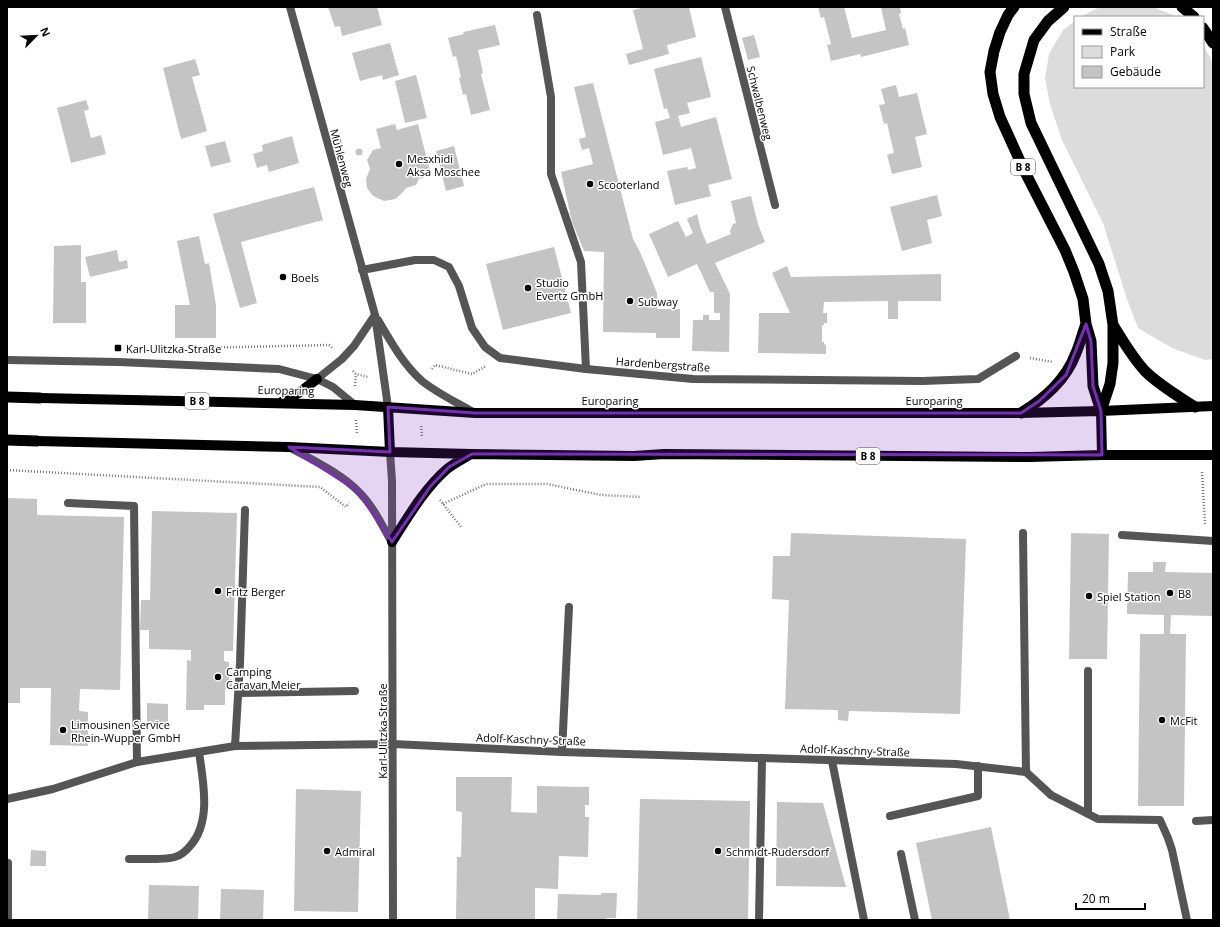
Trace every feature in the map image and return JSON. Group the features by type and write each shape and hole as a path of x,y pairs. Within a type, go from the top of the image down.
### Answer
{"highway":[{"name":"B 8","path":"1014,7 1000,32 994,51 990,72 993,94 1000,117 1025,172 1065,250 1074,272 1083,299 1086,324 1080,337 1077,353 1066,375 1039,401 1021,414"},
{"path":"1064,7 1048,21 1034,40 1024,74 1024,94 1031,123 1099,264 1108,291 1113,325 1113,363 1110,384 1101,411"},
{"path":"1182,7 1193,16"},
{"path":"1204,30 1213,43"},
{"path":"1086,324 1091,341 1093,386 1101,411"},
{"path":"1113,325 1129,352 1145,371 1165,388 1195,407"},
{"name":"Europaring","path":"7,397 40,398"},
{"name":"B 8","path":"7,440 37,441"}],"main road":[{"path":"279,403 300,392 317,379"},
{"name":"Europaring","path":"40,398 355,405 475,413 1021,414 1213,406"},
{"path":"388,408 390,452"},
{"path":"1101,411 1102,455"},
{"name":"B 8","path":"37,441 289,447 390,452 634,456 664,454 1007,457 1213,455"},
{"path":"392,542 430,487 449,467 472,454"}],"street":[{"name":"Mühlenweg","path":"290,7 375,314 388,408"},
{"name":"Schwalbenweg","path":"725,7 775,205"},
{"path":"537,15 551,97 551,174 582,262 586,369"},
{"path":"362,270 415,260 434,260 449,267 459,286 472,328 485,347 500,358"},
{"name":"Mühlenweg","path":"375,314 395,350 422,381 475,413"},
{"path":"317,379 342,359 354,346 375,314"},
{"name":"Hardenbergstraße","path":"500,358 586,369 693,379 922,381 978,379 1016,356"},
{"path":"7,360 119,362 279,369 317,379 333,387 355,405"},
{"path":"289,447 331,471 358,491 392,542"},
{"name":"Karl-Ulitzka-Straße","path":"390,452 392,481 393,920"},
{"path":"68,503 134,506 137,762"},
{"path":"235,746 239,693 245,510"},
{"path":"1022,533 1026,772 1051,795 1098,819 1160,820 1172,850 1187,920"},
{"path":"1122,535 1210,540"},
{"path":"562,752 569,607"},
{"path":"1088,671 1088,814"},
{"path":"239,693 355,691"},
{"name":"Adolf-Kaschny-Straße","path":"7,800 53,790 137,762 235,746 393,744 562,752 978,766 1026,772"},
{"path":"129,859 175,857 184,853 195,841 202,826 205,794 199,752"},
{"path":"759,920 762,758"},
{"path":"832,761 864,920"},
{"path":"890,816 978,796 978,766"},
{"path":"1196,821 1213,820"},
{"path":"901,854 915,920"},
{"path":"7,863 8,920"}],"path":[{"path":"189,348 329,345 342,359"},
{"path":"422,381 435,365 472,374 500,358"},
{"path":"356,374 355,405 358,450"},
{"path":"1201,455 1210,540"},
{"path":"7,470 320,488 346,507 358,491"},
{"path":"443,504 486,484 547,484 601,495 641,497"},
{"path":"430,487 437,493 443,504 461,527"}],"highlighted area":[{"path":"1086,324 1091,341 1093,386 1101,411 1102,455 472,454 449,467 430,487 392,542 358,491 289,447 390,452 388,407 475,413 1021,413 1039,401 1066,375"}],"green space":[{"path":"1100,7 1153,7 1176,16 1082,16"},
{"path":"1074,22 1074,88 1204,88 1204,47 1211,59 1213,70 1213,359 1205,360 1172,348 1138,328 1127,299 1103,223 1062,140 1050,104 1045,78 1049,54 1063,30"}],"building":[{"path":"328,7 377,7 382,25 342,36 340,26 335,27"},
{"path":"646,7 689,7 696,37 667,45 669,54 629,65 626,54 643,49 633,10"},
{"path":"818,7 844,7 852,38 886,30 881,7 900,7 901,13 899,14 903,29 905,28 909,45 861,57 860,54 831,61 827,45 831,44 824,17 821,18"},
{"path":"495,25 500,45 478,50 483,73 481,74 490,110 471,115 466,94 463,95 459,78 461,77 456,56 453,57 448,38 464,34 463,32"},
{"path":"754,35 760,57 748,60 742,38"},
{"path":"390,43 399,75 383,80 382,75 360,81 352,53"},
{"path":"701,57 711,97 687,103 690,113 678,116 681,127 716,117 732,179 708,185 711,196 675,205 667,171 687,167 688,170 696,168 691,148 663,155 655,122 670,118 667,108 664,109 654,69"},
{"path":"195,59 200,75 192,77 207,131 181,139 163,68"},
{"path":"416,75 427,118 405,123 395,81"},
{"path":"593,83 633,239 657,293 657,309 680,309 680,338 656,338 656,333 603,332 604,252 584,251 572,222 561,172 593,164 589,148 582,150 579,139 586,137 574,87"},
{"path":"896,85 899,97 917,93 927,134 915,137 922,167 892,174 887,155 894,153 887,123 884,124 879,105 885,104 881,89"},
{"path":"86,100 89,109 84,111 91,138 101,135 106,154 71,163 57,108"},
{"name":"Mesxhidi Aksa Moschee","path":"395,124 397,130 418,124 431,175 419,179 416,185 406,188 395,199 384,201 373,196 367,188 366,179 370,169 367,160 373,150 381,148 376,129"},
{"path":"292,136 299,163 269,172 267,165 257,168 253,154 263,151 262,145"},
{"path":"225,141 231,162 211,167 205,146"},
{"path":"454,146 464,186 446,191 436,151"},
{"path":"359,149 362,152 359,155 356,152"},
{"path":"314,187 323,220 241,242 257,303 240,308 213,214"},
{"path":"937,195 942,216 927,220 932,243 902,251 890,207"},
{"path":"751,196 758,224 765,242 715,263 730,294 729,352 692,351 693,320 703,320 703,315 709,315 709,320 720,320 720,313 714,313 714,292 710,292 697,264 668,277 649,234 678,221 686,237 693,233 687,219 697,214 701,230 707,244 731,234 730,231 733,224 736,223 731,201"},
{"path":"199,236 205,264 209,263 216,305 216,338 175,338 175,305 190,305 177,241"},
{"path":"81,245 81,282 86,282 86,323 53,323 54,246"},
{"path":"554,247 571,313 503,330 486,264"},
{"path":"117,250 119,262 127,260 128,268 90,277 85,257"},
{"path":"787,266 791,277 941,274 941,301 898,301 898,319 888,319 888,301 824,302 823,313 827,313 827,323 822,325 822,342 826,345 826,354 758,353 759,313 790,313 772,273"},
{"path":"7,498 37,499 37,515 124,517 120,690 80,689 79,711 88,712 88,746 50,745 51,688 20,688 20,703 7,703"},
{"path":"152,511 237,513 233,651 224,651 224,661 229,662 229,679 232,679 232,690 225,689 225,705 204,705 204,710 186,710 187,660 191,661 191,650 149,649 149,630 140,630 141,600 150,600"},
{"path":"791,533 966,539 960,714 849,711 848,721 838,720 838,710 785,709 789,600 772,599 773,556 790,556"},
{"name":"Spiel Station","path":"1071,533 1109,534 1107,659 1069,659"},
{"name":"McFit","path":"1153,562 1166,562 1165,572 1213,573 1213,616 1171,615 1170,634 1186,634 1184,806 1138,806 1140,634 1164,634 1164,615 1127,614 1128,572 1153,572"},
{"path":"147,703 168,704 168,726 147,726"},
{"path":"456,777 512,777 511,812 537,813 537,786 589,787 589,805 585,805 585,817 589,817 588,857 559,856 558,889 535,888 535,920 456,920 457,857 461,857 462,812 456,811"},
{"name":"Admiral","path":"296,789 361,791 358,912 294,911"},
{"path":"640,799 750,801 748,920 637,920"},
{"path":"777,802 823,803 846,887 776,886"},
{"path":"991,827 1010,920 932,920 916,843"},
{"path":"31,850 46,851 46,866 30,866"},
{"path":"149,885 199,886 198,920 148,920"},
{"path":"221,889 264,890 263,920 220,920"},
{"path":"601,893 617,893 616,918 606,918 606,920 557,920 558,894 601,895"}],"place":[{"name":"Mesxhidi Aksa Moschee","path":"399,164"},
{"name":"Scooterland","path":"590,184"},
{"name":"Boels","path":"283,277"},
{"name":"Studio Evertz GmbH","path":"528,288"},
{"name":"Subway","path":"630,301"},
{"name":"Karl-Ulitzka-Straße","path":"118,348"},
{"name":"Fritz Berger","path":"218,591"},
{"name":"B8","path":"1170,593"},
{"name":"Spiel Station","path":"1089,596"},
{"name":"Camping Caravan Meier","path":"218,677"},
{"name":"McFit","path":"1162,720"},
{"name":"Limousinen Service Rhein-Wupper GmbH","path":"63,730"},
{"name":"Admiral","path":"327,851"},
{"name":"Schmidt-Rudersdorf","path":"718,851"}]}
